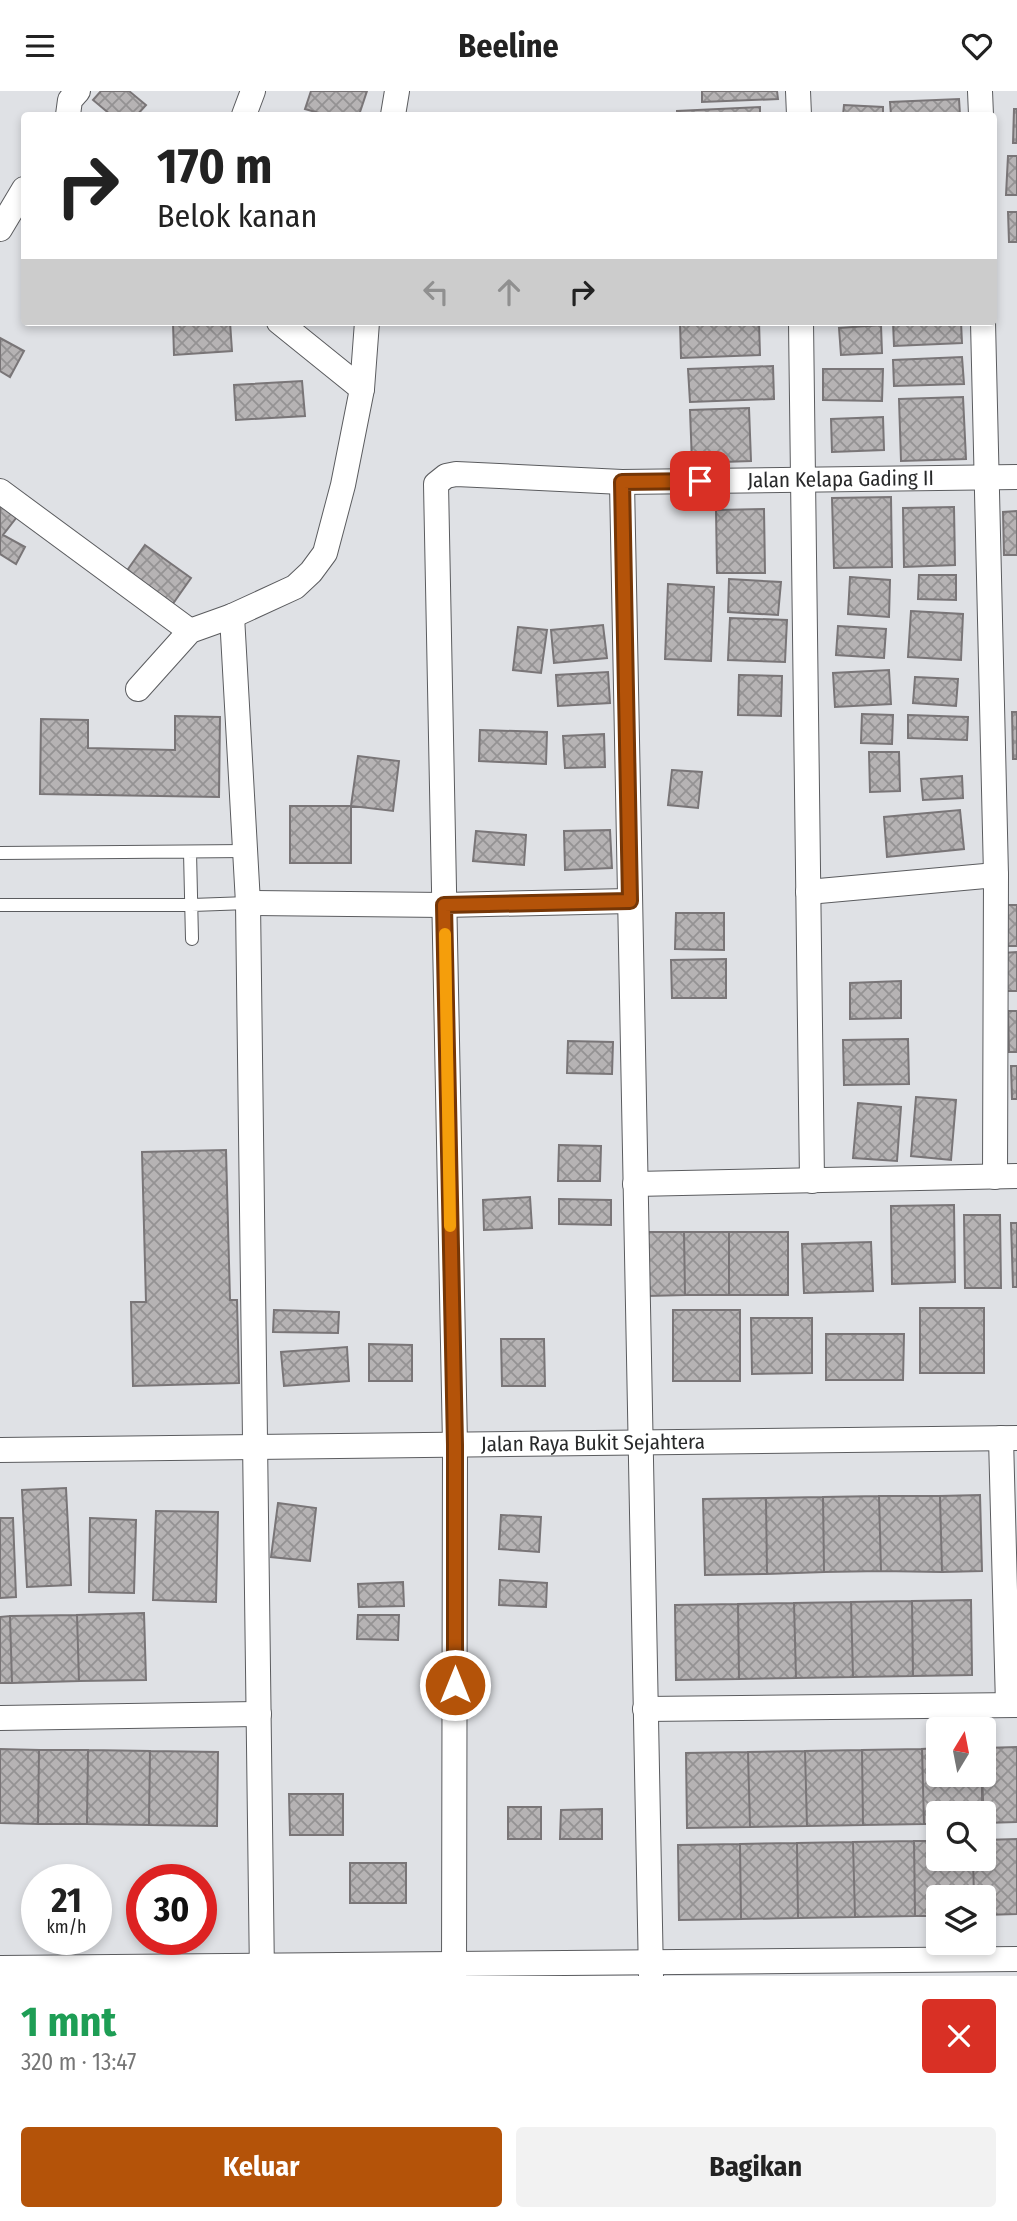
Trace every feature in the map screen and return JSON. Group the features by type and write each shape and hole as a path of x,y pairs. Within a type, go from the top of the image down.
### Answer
{"street":[{"path":"68,112 70,100 78,91"},
{"path":"245,112 253,91"},
{"path":"394,112 397,91"},
{"path":"798,91 799,112"},
{"path":"980,91 981,112"},
{"path":"0,229 21,194"},
{"path":"284,326 362,389"},
{"path":"138,689 190,631 232,616 295,587 325,553 343,485 362,389 367,326"},
{"path":"801,326 812,1181"},
{"path":"635,1184 1006,1176 996,875 984,326"},
{"name":"Jalan Kelapa Gading II","path":"444,905 436,484 446,476 456,474 622,482 1017,477"},
{"path":"622,482 651,1969"},
{"path":"0,491 190,631"},
{"path":"232,616 248,903 262,1971"},
{"path":"808,891 996,875"},
{"path":"248,903 444,905 630,901"},
{"path":"444,905 455,1445 454,1970"},
{"path":"645,1709 1013,1705 1009,1438"},
{"name":"Jalan Raya Bukit Sejahtera","path":"0,1450 1009,1438"},
{"path":"0,1718 259,1714"},
{"path":"0,1968 262,1971 651,1969 1017,1959"}],"lane":[{"path":"0,853 246,851"},
{"path":"190,852 192,939"},
{"path":"0,905 248,903"}],"building":[{"path":"101,91 129,91 146,105 140,112 107,112 93,100"},
{"path":"311,91 367,91 360,112 316,112 305,109"},
{"path":"702,91 777,91 778,99 702,102"},
{"path":"959,99 960,112 891,112 890,102"},
{"path":"844,105 883,107 883,112 843,112"},
{"path":"760,107 760,112 677,111"},
{"path":"1014,109 1017,109 1017,143 1013,143"},
{"path":"1008,156 1017,156 1017,195 1006,195"},
{"path":"1008,212 1017,212 1017,242 1009,242"},
{"path":"173,326 230,326 232,351 174,355"},
{"path":"680,326 759,326 760,355 681,358"},
{"path":"881,326 882,353 841,355 839,328"},
{"path":"893,326 961,326 962,343 894,346"},
{"path":"0,338 24,351 10,377 0,371"},
{"path":"962,357 964,384 894,386 893,360"},
{"path":"773,366 774,399 690,402 688,369"},
{"path":"823,369 883,369 882,401 823,400"},
{"path":"302,381 305,416 236,420 234,385"},
{"path":"963,397 966,459 901,461 899,399"},
{"path":"749,408 751,461 692,463 690,410"},
{"path":"883,417 884,450 832,452 831,419"},
{"path":"0,497 20,513 3,535 25,547 16,564 0,554"},
{"path":"891,497 892,567 834,568 832,498"},
{"path":"954,507 955,565 904,567 903,508"},
{"path":"764,509 765,573 717,573 716,510"},
{"path":"1017,511 1017,555 1004,555 1003,512"},
{"path":"145,545 191,578 172,605 126,572"},
{"path":"919,575 956,575 956,600 918,599"},
{"path":"850,577 890,580 889,617 848,614"},
{"path":"729,579 781,582 778,615 728,612"},
{"path":"668,584 714,587 711,661 665,659"},
{"path":"911,611 963,614 961,660 908,657"},
{"path":"730,618 787,620 785,662 728,660"},
{"path":"603,625 607,658 554,663 551,630"},
{"path":"838,626 886,629 884,658 836,655"},
{"path":"518,627 547,630 541,673 513,670"},
{"path":"889,670 891,704 835,707 833,673"},
{"path":"608,672 610,703 558,706 556,675"},
{"path":"739,675 782,676 781,716 738,715"},
{"path":"915,677 958,679 956,706 913,703"},
{"path":"1012,712 1017,712 1017,759 1013,759"},
{"path":"862,714 893,715 892,744 861,743"},
{"path":"908,715 968,717 967,740 908,738"},
{"path":"175,716 220,717 219,797 40,794 41,719 88,720 88,748 175,750"},
{"path":"480,730 547,732 546,764 479,761"},
{"path":"604,734 605,767 565,768 563,736"},
{"path":"869,752 899,752 900,791 870,792"},
{"path":"358,756 399,761 393,811 351,806"},
{"path":"672,770 702,772 698,808 668,805"},
{"path":"962,776 963,798 923,800 921,779"},
{"path":"290,806 351,806 351,863 290,863"},
{"path":"960,810 964,849 887,857 884,817"},
{"path":"610,830 612,868 565,870 564,831"},
{"path":"476,831 526,835 524,865 473,861"},
{"path":"1006,905 1017,905 1017,946 1007,946"},
{"path":"676,913 724,913 724,950 675,949"},
{"path":"1017,952 1017,991 1003,991 1003,953"},
{"path":"726,959 726,998 672,998 671,960"},
{"path":"901,981 901,1018 850,1019 850,983"},
{"path":"1008,1011 1017,1011 1017,1052 1009,1052"},
{"path":"908,1039 909,1084 844,1085 843,1040"},
{"path":"568,1041 613,1042 612,1074 567,1073"},
{"path":"1011,1066 1017,1066 1017,1099 1012,1099"},
{"path":"916,1097 956,1100 951,1160 911,1156"},
{"path":"858,1103 901,1107 897,1161 853,1158"},
{"path":"559,1145 601,1146 600,1181 558,1181"},
{"path":"226,1150 230,1300 237,1300 239,1383 133,1386 131,1302 146,1302 142,1152"},
{"path":"530,1197 532,1228 484,1230 483,1200"},
{"path":"559,1199 611,1200 611,1225 559,1224"},
{"path":"954,1205 955,1282 892,1284 891,1206"},
{"path":"964,1215 1000,1215 1001,1288 965,1288"},
{"path":"1011,1223 1017,1223 1017,1287 1013,1287"},
{"path":"647,1232 684,1232 685,1295 647,1296"},
{"path":"684,1232 729,1232 729,1295 685,1295"},
{"path":"729,1232 788,1232 788,1295 729,1295"},
{"path":"871,1242 873,1291 804,1293 802,1244"},
{"path":"920,1308 984,1308 984,1373 920,1373"},
{"path":"274,1310 339,1312 338,1333 273,1332"},
{"path":"673,1310 740,1310 740,1381 673,1381"},
{"path":"751,1318 812,1318 812,1373 752,1374"},
{"path":"826,1334 904,1334 903,1380 826,1380"},
{"path":"501,1339 544,1339 545,1386 502,1386"},
{"path":"369,1344 412,1345 412,1381 369,1381"},
{"path":"347,1347 349,1381 284,1386 281,1352"},
{"path":"66,1488 71,1585 27,1587 22,1490"},
{"path":"980,1495 982,1571 942,1572 940,1496"},
{"path":"879,1496 940,1496 942,1572 881,1571"},
{"path":"879,1496 881,1571 824,1572 823,1497"},
{"path":"823,1497 824,1572 767,1574 766,1498"},
{"path":"766,1498 767,1574 705,1575 703,1499"},
{"path":"278,1503 316,1508 310,1561 271,1557"},
{"path":"156,1511 218,1512 216,1602 153,1600"},
{"path":"501,1515 541,1517 539,1552 499,1549"},
{"path":"0,1518 13,1518 16,1597 0,1598"},
{"path":"90,1518 136,1520 134,1593 89,1592"},
{"path":"500,1580 547,1583 546,1607 499,1605"},
{"path":"403,1582 404,1606 359,1607 358,1584"},
{"path":"971,1600 972,1675 913,1676 912,1601"},
{"path":"912,1601 913,1676 853,1677 851,1602"},
{"path":"851,1602 853,1677 796,1678 794,1603"},
{"path":"794,1603 796,1678 739,1679 738,1604"},
{"path":"738,1604 739,1679 676,1680 675,1605"},
{"path":"144,1613 146,1680 79,1681 77,1615"},
{"path":"77,1615 79,1681 12,1683 10,1616"},
{"path":"358,1615 399,1615 398,1640 357,1639"},
{"path":"10,1616 12,1683 0,1683 0,1617"},
{"path":"1017,1747 1017,1822 996,1823 996,1801 983,1801 982,1787 996,1787 996,1748"},
{"path":"0,1749 39,1750 38,1824 0,1823"},
{"path":"922,1749 926,1749 926,1787 982,1787 982,1801 926,1801 924,1824"},
{"path":"922,1749 924,1824 863,1825 862,1750"},
{"path":"39,1750 88,1750 87,1824 38,1824"},
{"path":"88,1750 150,1751 149,1825 87,1824"},
{"path":"862,1750 863,1825 807,1826 805,1751"},
{"path":"150,1751 218,1752 217,1826 149,1825"},
{"path":"805,1751 807,1826 750,1827 748,1752"},
{"path":"748,1752 750,1827 687,1828 686,1753"},
{"path":"289,1794 343,1794 343,1835 290,1835"},
{"path":"508,1807 541,1807 541,1839 508,1839"},
{"path":"602,1809 602,1839 560,1839 561,1810"},
{"path":"1017,1839 1017,1914 996,1915 996,1885 974,1885 973,1871 996,1871 996,1840"},
{"path":"914,1841 926,1841 926,1871 973,1871 974,1885 926,1885 926,1916 915,1916"},
{"path":"914,1841 915,1916 855,1917 853,1842"},
{"path":"853,1842 855,1917 798,1918 797,1843"},
{"path":"797,1843 798,1918 741,1919 740,1844"},
{"path":"740,1844 741,1919 679,1920 678,1845"},
{"path":"350,1863 406,1863 406,1903 350,1903"}],"slow traffic":[{"path":"445,934 450,1226"}],"route":[{"path":"455,1685 455,1445 444,905 630,901 622,482 700,481"}]}
